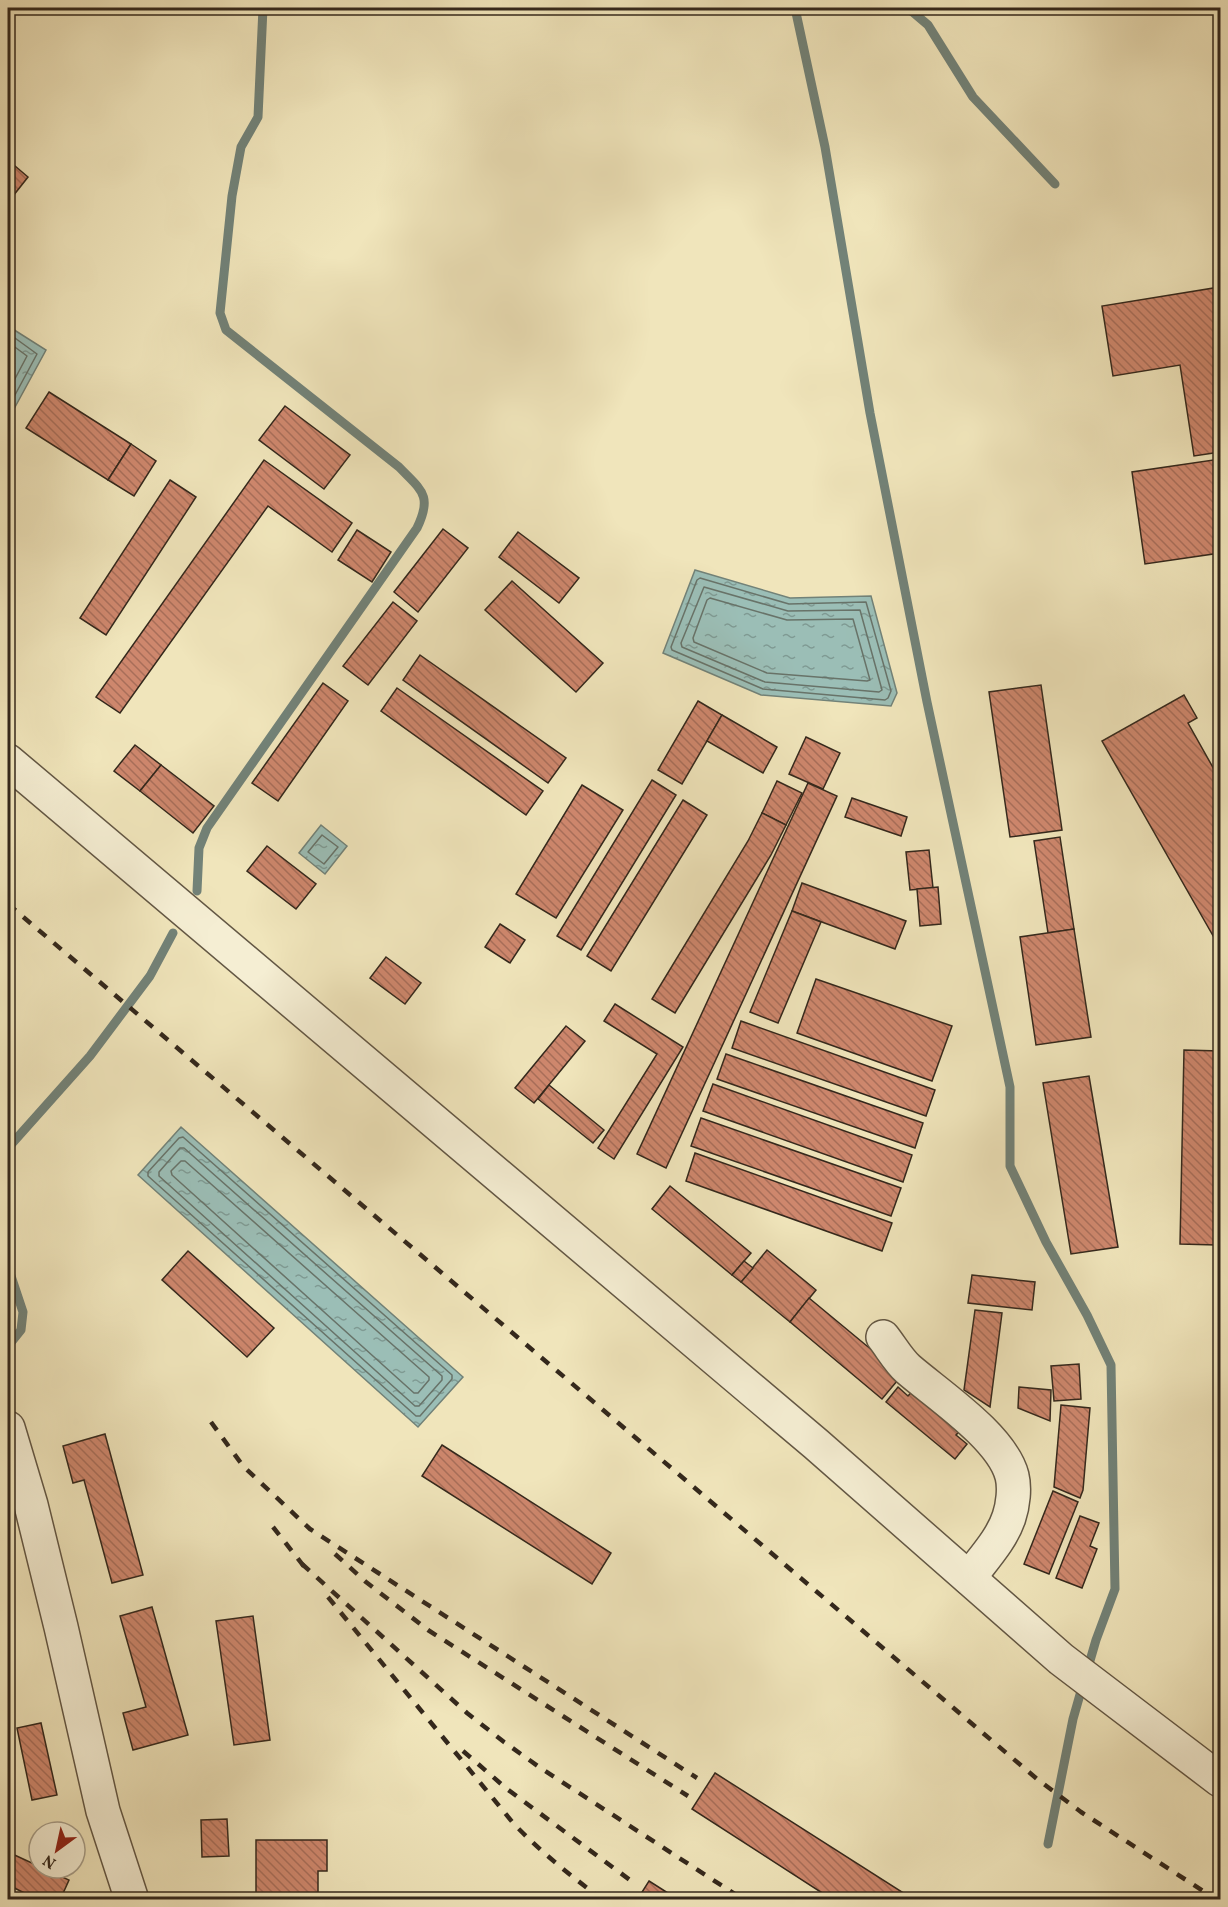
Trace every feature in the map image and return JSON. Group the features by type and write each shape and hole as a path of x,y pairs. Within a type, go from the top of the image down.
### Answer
{"street":[{"path":"8,761 816,1444 1062,1659 1221,1780"},
{"path":"883,1337 905,1367 978,1427 1001,1454 1012,1476 1013,1498 1009,1518 969,1578"},
{"path":"8,1428 31,1505 62,1627 103,1811 132,1899"}],"water":[{"path":"8,326 46,350 8,420"},
{"path":"695,570 790,598 871,596 897,693 891,706 761,695 663,653"},
{"path":"321,825 347,846 325,874 299,853"},
{"path":"181,1127 463,1377 418,1427 138,1175"}],"building":[{"path":"8,160 28,177 13,196 8,191"},
{"path":"1220,287 1220,452 1194,456 1180,365 1113,376 1102,306"},
{"path":"49,392 131,444 108,480 26,428"},
{"path":"285,406 350,455 324,489 259,440"},
{"path":"131,444 156,461 134,496 108,480"},
{"path":"1220,459 1220,553 1145,564 1132,472"},
{"path":"264,460 352,523 332,552 268,506 120,713 96,697"},
{"path":"170,480 196,497 106,635 80,618"},
{"path":"443,529 468,548 418,612 394,592"},
{"path":"357,530 391,552 372,582 338,560"},
{"path":"518,532 579,578 559,603 499,557"},
{"path":"512,581 603,663 576,692 485,610"},
{"path":"393,602 417,621 368,685 343,666"},
{"path":"420,655 566,758 548,783 403,680"},
{"path":"323,683 348,701 278,801 252,783"},
{"path":"1041,685 1062,830 1010,837 989,692"},
{"path":"397,688 543,791 526,815 381,711"},
{"path":"1184,695 1197,718 1188,723 1220,780 1220,948 1102,741"},
{"path":"698,701 722,715 682,784 658,770"},
{"path":"722,715 777,747 763,773 707,741"},
{"path":"806,737 840,753 823,789 789,774"},
{"path":"135,745 161,765 140,791 114,771"},
{"path":"161,765 214,806 193,833 140,791"},
{"path":"652,780 676,795 581,950 557,936"},
{"path":"777,781 802,793 786,825 762,813"},
{"path":"808,783 837,796 666,1168 637,1154"},
{"path":"582,785 623,810 556,918 516,894"},
{"path":"852,798 907,817 901,836 845,817"},
{"path":"683,800 707,815 611,971 587,956"},
{"path":"762,813 786,825 771,855 675,1013 652,999 748,841"},
{"path":"1060,837 1074,929 1048,933 1034,841"},
{"path":"267,846 316,884 296,909 247,871"},
{"path":"929,850 933,888 910,890 906,852"},
{"path":"802,883 906,921 895,949 792,911"},
{"path":"938,887 941,924 920,926 917,889"},
{"path":"792,911 821,922 778,1023 750,1012"},
{"path":"500,924 525,940 510,963 485,947"},
{"path":"1074,929 1091,1037 1036,1045 1020,937"},
{"path":"386,957 421,983 405,1004 370,978"},
{"path":"816,979 952,1026 932,1081 797,1033"},
{"path":"615,1004 683,1047 614,1159 598,1148 657,1054 604,1021"},
{"path":"741,1021 935,1090 926,1116 732,1048"},
{"path":"566,1026 585,1041 534,1103 515,1088"},
{"path":"1184,1050 1220,1051 1216,1245 1180,1244"},
{"path":"726,1054 923,1123 915,1148 717,1079"},
{"path":"1089,1076 1118,1247 1071,1254 1043,1083"},
{"path":"713,1084 912,1155 903,1182 703,1111"},
{"path":"549,1085 604,1130 593,1143 538,1099"},
{"path":"701,1118 901,1188 891,1216 691,1146"},
{"path":"695,1153 892,1223 882,1251 686,1181"},
{"path":"670,1186 751,1253 732,1275 652,1209"},
{"path":"767,1250 816,1290 790,1322 741,1282"},
{"path":"188,1251 274,1328 247,1357 162,1280"},
{"path":"744,1261 753,1268 741,1282 732,1275"},
{"path":"972,1275 1035,1282 1032,1310 968,1303"},
{"path":"809,1298 902,1375 882,1399 790,1322"},
{"path":"975,1310 1002,1313 990,1407 964,1390"},
{"path":"1079,1364 1081,1399 1054,1401 1051,1366"},
{"path":"898,1387 908,1396 915,1388 963,1428 956,1435 967,1444 955,1459 886,1402"},
{"path":"1019,1387 1051,1390 1050,1421 1018,1408"},
{"path":"1061,1405 1090,1408 1083,1490 1080,1498 1054,1487"},
{"path":"105,1434 143,1575 112,1583 84,1480 73,1483 63,1446"},
{"path":"442,1445 611,1553 592,1584 422,1476"},
{"path":"1053,1491 1078,1502 1049,1574 1024,1564"},
{"path":"1080,1516 1099,1523 1090,1546 1097,1549 1082,1588 1056,1578"},
{"path":"152,1607 188,1735 133,1750 123,1713 146,1707 120,1616"},
{"path":"253,1616 270,1740 234,1745 216,1621"},
{"path":"41,1723 57,1795 32,1800 17,1728"},
{"path":"715,1773 913,1899 833,1900 692,1809"},
{"path":"227,1819 229,1856 202,1857 201,1820"},
{"path":"256,1840 327,1840 327,1871 318,1871 318,1900 256,1900"},
{"path":"8,1852 27,1861 27,1880 69,1880 60,1900 39,1900 8,1885"},
{"path":"649,1881 679,1900 637,1900"}],"waterway":[{"path":"197,891 199,848 207,828 417,528 424,508 424,500 419,488 399,467 226,330 220,313 232,196 241,147 258,117 263,8"},
{"path":"795,8 825,147 870,413 927,702 1010,1087 1010,1166 1046,1242 1087,1315 1111,1365 1115,1589 1087,1671"},
{"path":"908,8 928,25 973,97 1055,184"},
{"path":"8,1148 90,1056 150,976 173,933"},
{"path":"8,1267 23,1312 21,1330 9,1345"},
{"path":"1048,1844 1073,1719 1083,1684"}],"railway":[{"path":"8,904 1037,1779 1081,1812 1217,1900"},
{"path":"211,1422 243,1466 310,1529 697,1778"},
{"path":"273,1527 306,1569"},
{"path":"335,1554 366,1582 428,1630 688,1796"},
{"path":"302,1564 467,1713 504,1742 744,1900"},
{"path":"328,1597 514,1824 557,1864 603,1900"},
{"path":"463,1751 507,1789 634,1883"}]}
